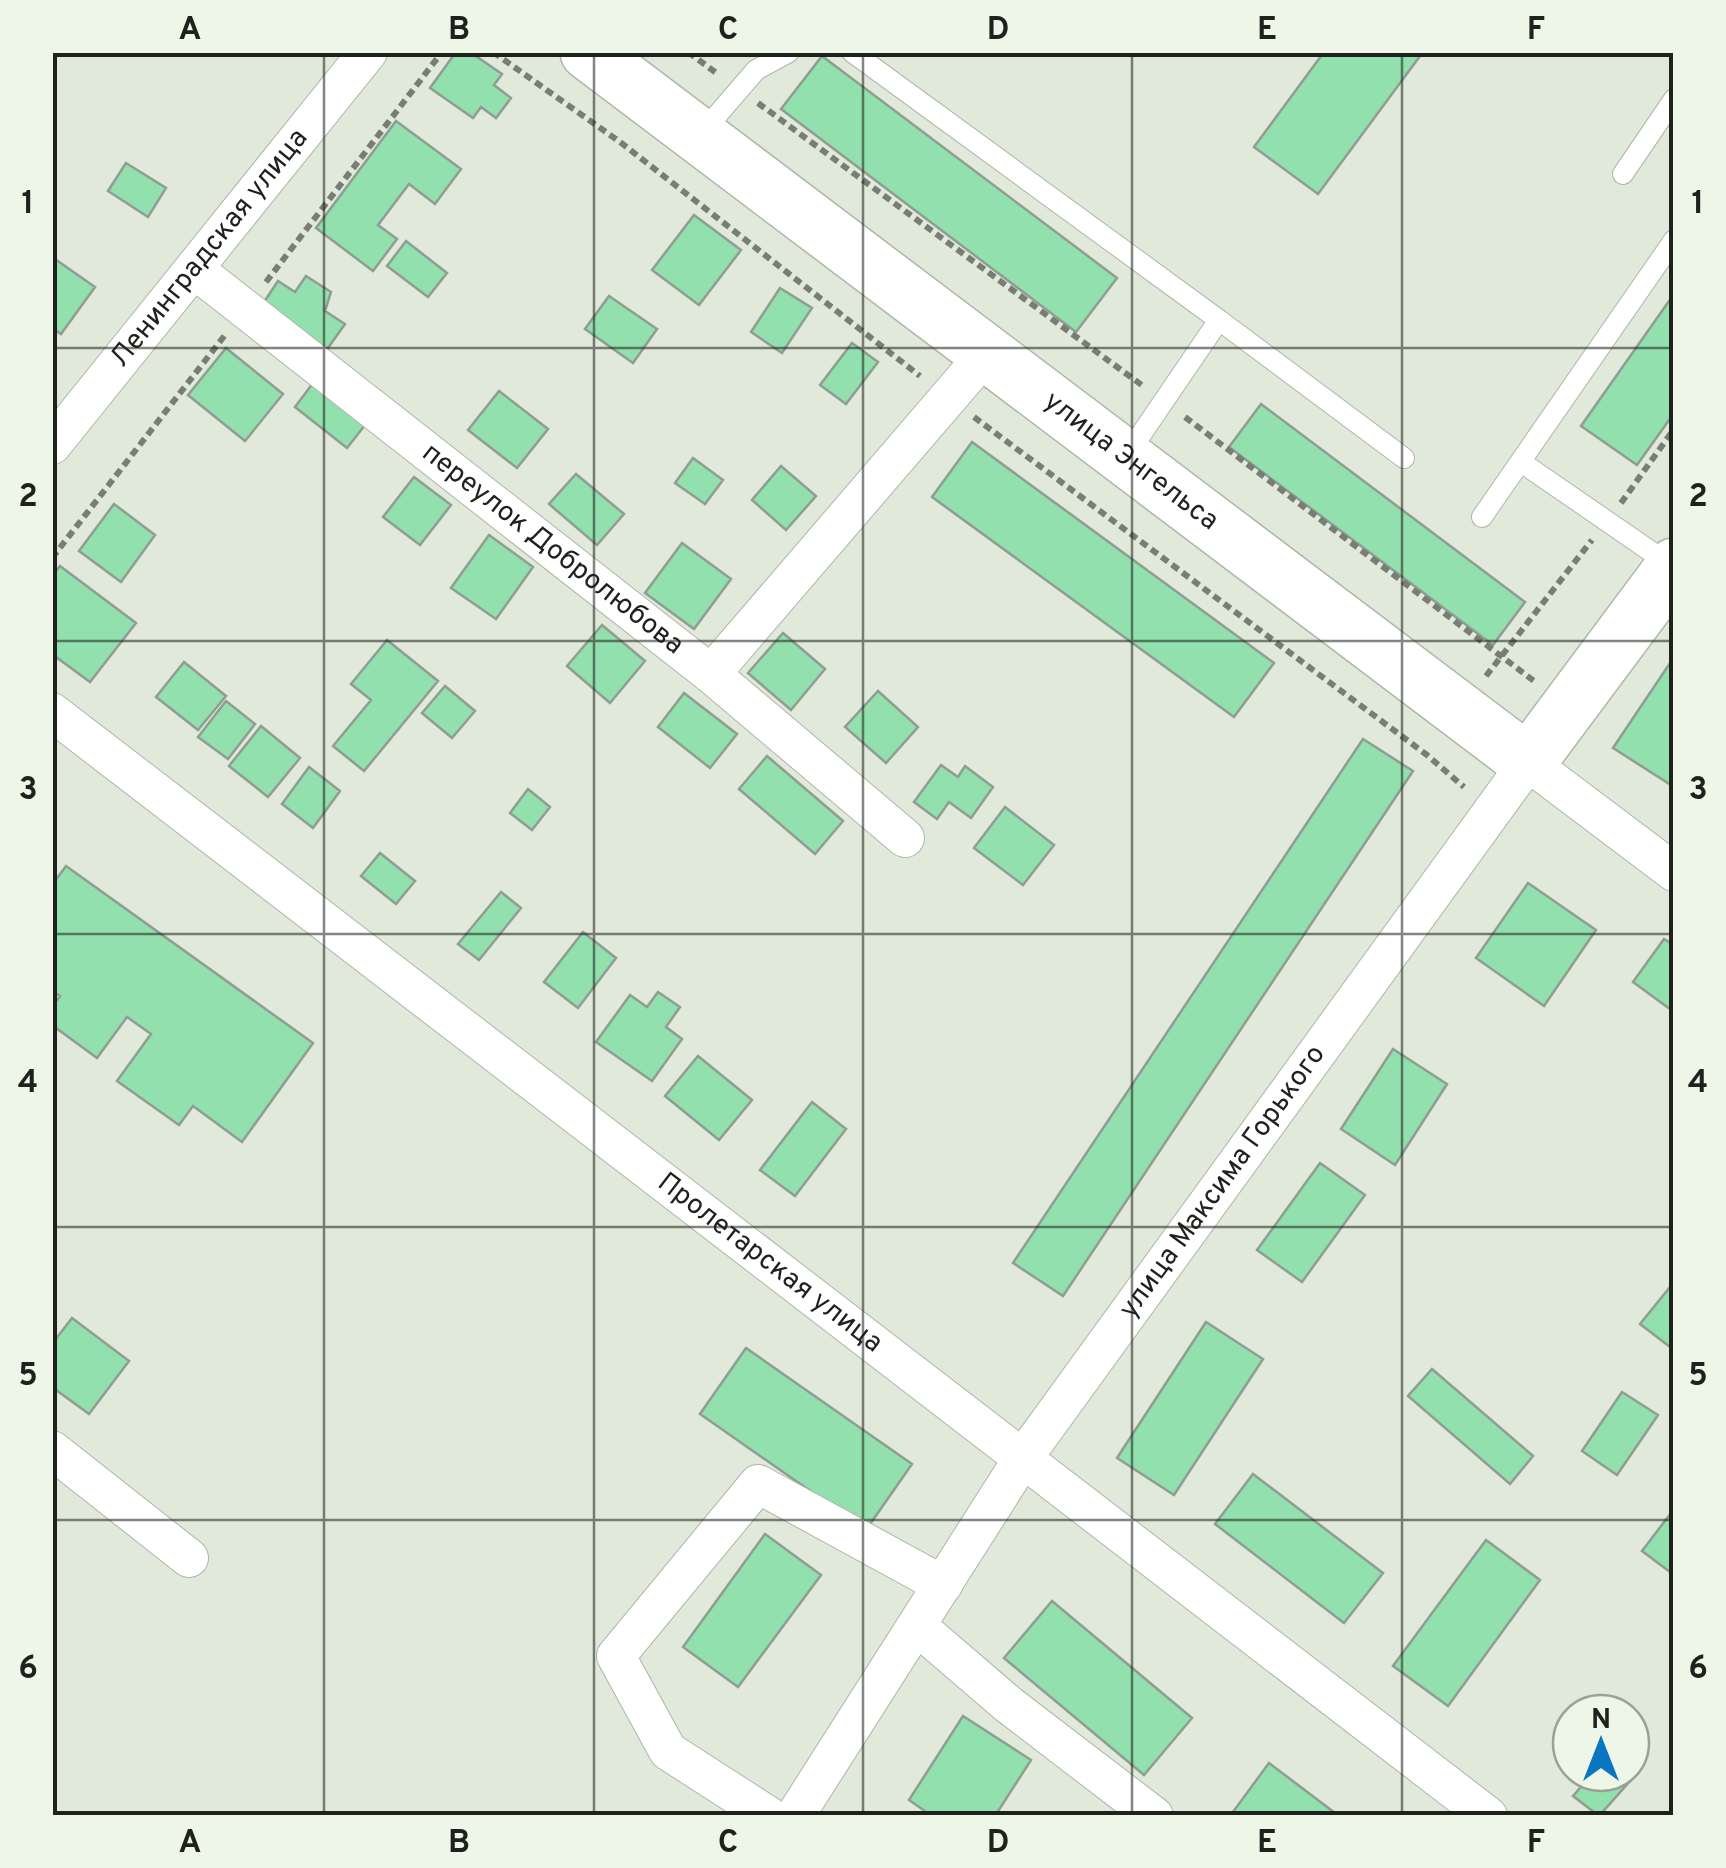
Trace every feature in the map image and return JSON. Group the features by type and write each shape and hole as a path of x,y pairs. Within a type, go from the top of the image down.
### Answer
{"main road":[{"name":"улица Энгельса","path":"603,57 699,136 985,355 1528,762"},
{"name":"улица Максима Горького","path":"1528,762 1673,566"}],"street":[{"name":"Ленинградская улица","path":"52,445 368,52"},
{"name":"переулок Добролюбова","path":"194,269 712,674 905,838"},
{"path":"712,674 985,355"},
{"name":"Пролетарская улица","path":"52,712 1488,1816"},
{"name":"улица Энгельса","path":"1528,762 1674,872"},
{"name":"улица Максима Горького","path":"795,1816 1023,1458 1528,762"},
{"path":"52,1450 189,1558"},
{"path":"770,1816 668,1751 616,1656 758,1484 943,1585"},
{"path":"917,1626 1008,1705 1154,1816"}],"lane":[{"path":"699,136 756,70 789,52"},
{"path":"858,54 1404,458"},
{"path":"1623,174 1674,99"},
{"path":"1482,516 1674,240"},
{"path":"1125,458 1219,320"},
{"path":"1521,462 1673,566"}],"path":[{"path":"688,52 1164,402 1548,692"},
{"path":"1483,681 1674,430"}],"building":[{"path":"456,52 470,52 502,74 494,85 511,98 496,118 481,107 473,118 430,88"},
{"path":"1324,52 1423,52 1318,194 1254,147"},
{"path":"822,56 1117,278 1076,332 781,109"},
{"path":"396,121 461,169 435,204 409,184 378,225 397,239 373,271 316,228"},
{"path":"126,163 166,188 148,217 108,191"},
{"path":"694,215 741,250 699,305 652,270"},
{"path":"406,241 447,273 428,297 387,266"},
{"path":"52,257 95,287 61,334 52,328"},
{"path":"306,276 331,292 325,311 345,324 323,355 258,311 278,281 295,292"},
{"path":"780,288 812,308 782,353 751,332"},
{"path":"1674,294 1674,413 1637,465 1581,426"},
{"path":"609,296 657,329 633,363 585,329"},
{"path":"852,343 878,362 846,404 820,385"},
{"path":"226,348 283,394 245,441 188,395"},
{"path":"316,379 369,420 347,448 295,407"},
{"path":"499,391 548,429 517,468 468,430"},
{"path":"1261,404 1525,602 1493,645 1229,447"},
{"path":"972,442 1274,663 1234,717 932,497"},
{"path":"693,458 723,480 705,504 675,483"},
{"path":"781,466 816,496 786,530 752,500"},
{"path":"576,474 624,514 597,545 549,504"},
{"path":"414,477 451,505 420,545 383,517"},
{"path":"114,504 155,535 121,582 79,551"},
{"path":"489,535 533,567 496,619 451,588"},
{"path":"682,543 731,579 694,629 645,593"},
{"path":"60,566 136,623 90,682 52,654 52,576"},
{"path":"602,625 645,661 610,703 567,666"},
{"path":"783,633 825,669 791,710 748,673"},
{"path":"387,640 438,681 364,771 333,746 371,700 351,684"},
{"path":"1674,657 1674,787 1613,748"},
{"path":"184,662 226,696 198,730 156,697"},
{"path":"445,686 475,711 452,738 422,713"},
{"path":"878,691 918,727 886,763 845,727"},
{"path":"684,693 737,734 710,768 658,727"},
{"path":"226,701 255,724 228,759 198,737"},
{"path":"261,726 300,758 268,797 229,766"},
{"path":"1363,739 1413,771 1063,1296 1013,1263"},
{"path":"767,756 843,821 815,854 739,789"},
{"path":"941,765 958,777 965,766 993,787 971,818 949,802 937,819 914,802"},
{"path":"309,767 340,791 313,828 282,804"},
{"path":"528,789 550,807 532,830 510,813"},
{"path":"1005,807 1054,845 1023,885 974,848"},
{"path":"380,853 415,881 396,904 361,876"},
{"path":"66,866 313,1043 242,1142 193,1106 179,1125 117,1081 151,1034 127,1017 97,1058 52,1025 52,1007 60,996 52,991 52,885"},
{"path":"1528,883 1596,930 1544,1006 1476,958"},
{"path":"501,892 521,908 479,960 458,944"},
{"path":"583,932 616,958 578,1008 544,982"},
{"path":"1664,939 1674,945 1674,1012 1633,982"},
{"path":"658,992 680,1007 666,1027 682,1039 652,1081 596,1042 630,995 647,1007"},
{"path":"1393,1049 1447,1084 1395,1165 1341,1129"},
{"path":"698,1056 752,1100 719,1140 665,1096"},
{"path":"812,1102 846,1129 795,1196 760,1170"},
{"path":"1320,1163 1365,1195 1302,1282 1257,1250"},
{"path":"1674,1282 1674,1350 1640,1324"},
{"path":"72,1318 129,1361 89,1414 52,1387 52,1344"},
{"path":"1206,1322 1263,1359 1174,1495 1117,1458"},
{"path":"746,1348 912,1464 866,1530 700,1414"},
{"path":"1432,1369 1533,1456 1510,1484 1408,1396"},
{"path":"1622,1392 1658,1415 1617,1475 1582,1451"},
{"path":"1253,1474 1383,1573 1344,1623 1215,1524"},
{"path":"1674,1509 1674,1575 1642,1551"},
{"path":"765,1534 821,1575 738,1687 683,1647"},
{"path":"1486,1540 1540,1580 1448,1706 1393,1666"},
{"path":"1052,1601 1192,1718 1144,1775 1004,1658"},
{"path":"963,1716 1031,1760 995,1816 932,1816 909,1800"},
{"path":"1269,1763 1339,1816 1230,1816"},
{"path":"1576,1793 1619,1793 1599,1816 1573,1796"}]}
